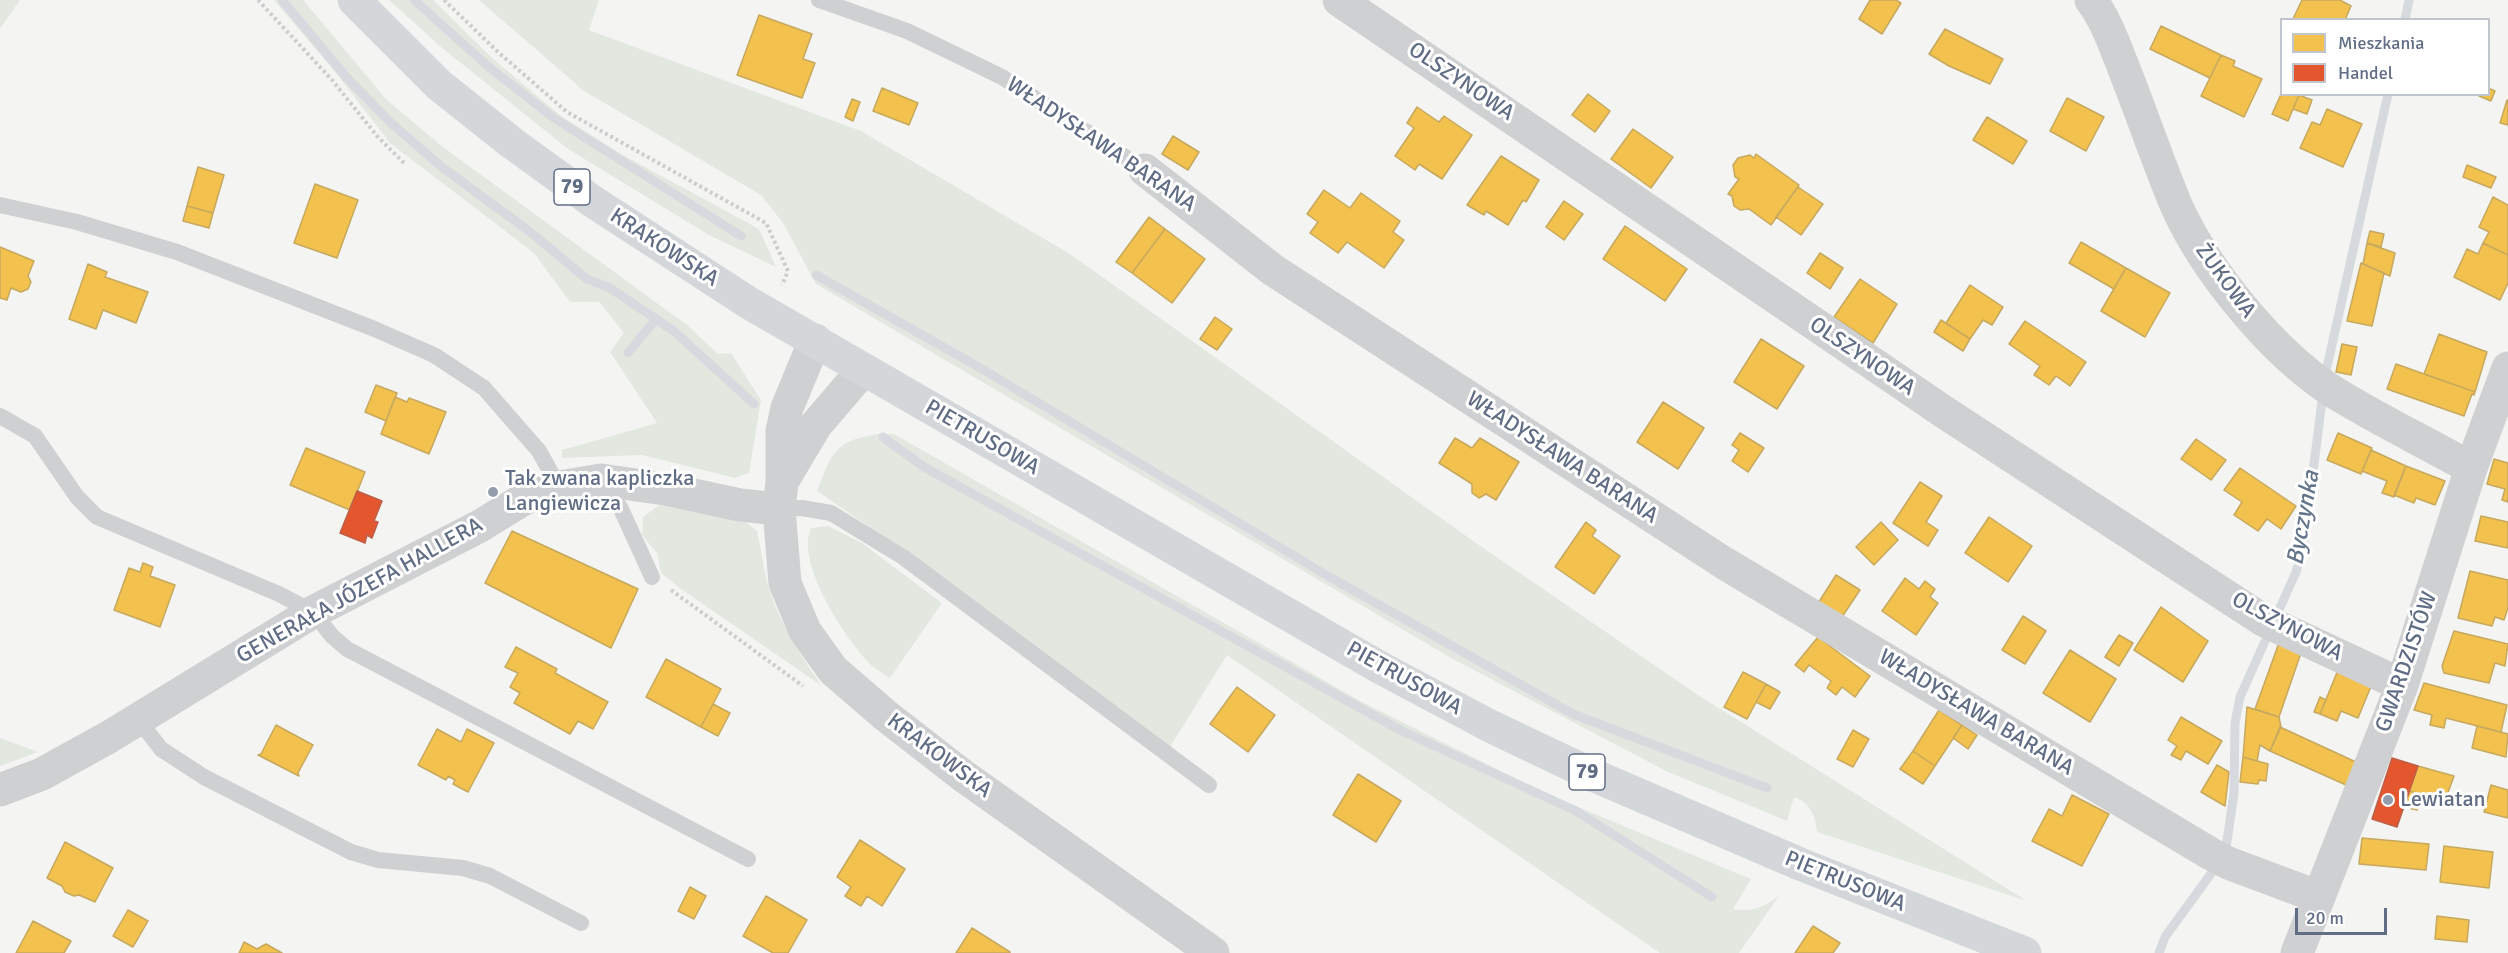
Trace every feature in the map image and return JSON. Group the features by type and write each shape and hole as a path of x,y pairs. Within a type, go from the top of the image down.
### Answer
{"main road":[{"name":"KRAKOWSKA","path":"354,0 439,85 512,143 602,208 749,303 815,340"},
{"name":"PIETRUSOWA","path":"815,340 1379,667 1480,720 1595,776 1800,864 2025,953"}],"street":[{"name":"OLSZYNOWA","path":"1340,0 1944,412 2273,625 2402,685"},
{"name":"ŻUKOWA","path":"2091,0 2113,41 2177,206 2203,256 2236,299 2270,338 2321,382 2471,468"},
{"name":"WŁADYSŁAWA BARANA","path":"1145,170 1273,270 1714,557 2219,859 2319,897"},
{"name":"KRAKOWSKA","path":"815,340 784,420 782,431 781,496 785,583 805,631 833,670 885,716 962,775 1213,953"},
{"name":"GWARDZISTÓW","path":"2297,953 2402,685 2471,468 2508,368"},
{"path":"781,496 816,425 863,369"},
{"name":"GENERAŁA JÓZEFA HALLERA","path":"0,790 42,774 138,719 313,612 480,526 524,500 559,487 601,480 665,489 740,505 781,496"}],"lane":[{"name":"WŁADYSŁAWA BARANA","path":"819,0 907,31 1002,77 1145,170"},
{"path":"0,205 77,222 177,252 372,328 434,355 484,388 539,451 559,487"},
{"path":"0,416 35,435 77,497 97,517 279,594 313,612 332,636 348,649 748,859"},
{"path":"601,480 621,508 652,577"},
{"path":"781,496 802,508 831,513 903,557 1209,785"},
{"path":"138,719 161,749 204,777 351,852 378,860 462,868 490,876 581,923"}],"path":[{"path":"258,0 332,80 377,136 404,163"},
{"path":"444,0 498,52 567,112 766,223 788,272 782,285"}],"shaded area":[{"path":"0,0 20,0 0,29"},
{"path":"274,0 303,0 387,100 443,147 687,325 718,354 731,353 761,400 749,473 735,478 642,455 562,458 562,450 657,423 610,352 624,333 599,302 570,302 534,253 390,143 336,73"},
{"path":"389,0 433,0 491,57 561,116 623,155 759,229 776,267 709,235 568,149 441,47"},
{"path":"479,0 599,0 589,30 861,131 1070,254 1476,543 1698,695 2027,901 1817,832 1811,811 1794,797 1787,821 1666,771 1451,658 816,284 783,223 761,195 584,91"},
{"path":"877,434 894,434 1362,702 1547,794 1751,879 1733,909 1757,908 1779,896 1739,953 1660,953 1227,655 1162,760 951,583 817,491 836,451 852,441"},
{"path":"659,505 747,523 757,531 767,582 777,610 797,649 822,686 661,573 657,553 642,535 643,517"},
{"path":"828,526 862,543 942,603 890,678 872,666 857,650 824,598 810,560 808,542 811,528"},
{"path":"0,738 38,752 0,766"}],"building: Mieszkania":[{"path":"1870,0 1896,0 1901,3 1882,34 1859,19"},
{"path":"2302,0 2340,0 2351,6 2346,18 2293,18"},
{"path":"759,15 812,34 803,59 815,63 802,98 737,75"},
{"path":"2161,26 2221,55 2210,78 2150,49"},
{"path":"1945,29 2003,59 1990,84 1949,66 1929,54"},
{"path":"2221,55 2235,61 2233,66 2262,79 2244,117 2201,96"},
{"path":"882,88 918,103 909,125 873,111"},
{"path":"2490,89 2495,91 2491,101 2479,96 2490,96"},
{"path":"1588,94 1610,111 1595,132 1572,115"},
{"path":"2280,96 2299,96 2288,121 2272,114"},
{"path":"2299,96 2312,100 2307,114 2293,109"},
{"path":"2067,98 2104,117 2086,151 2050,131"},
{"path":"852,99 860,102 853,121 845,117"},
{"path":"2508,101 2508,125 2500,123"},
{"path":"1417,107 1439,122 1444,116 1472,135 1442,179 1419,164 1415,170 1395,156 1414,128 1407,123"},
{"path":"2327,109 2362,124 2343,167 2300,148 2312,122 2320,125"},
{"path":"1987,117 2027,141 2013,164 1973,140"},
{"path":"1633,129 1673,157 1651,188 1611,159"},
{"path":"1173,136 1199,152 1188,170 1162,154"},
{"path":"1756,154 1799,185 1771,225 1749,209 1740,210 1734,206 1732,196 1728,194 1739,179 1735,177 1733,165 1738,158 1750,155 1754,158"},
{"path":"1501,156 1539,180 1526,202 1523,200 1508,225 1486,211 1484,215 1467,205"},
{"path":"2467,165 2496,177 2491,188 2463,177"},
{"path":"198,167 224,175 213,213 187,206"},
{"path":"315,184 358,200 337,258 294,243"},
{"path":"1798,187 1823,204 1801,235 1776,217"},
{"path":"1324,190 1350,208 1361,193 1400,221 1393,232 1404,240 1384,268 1347,242 1338,253 1310,233 1318,222 1307,214"},
{"path":"2493,197 2508,205 2508,255 2483,243 2489,232 2479,227"},
{"path":"1564,201 1583,214 1564,240 1546,227"},
{"path":"187,206 213,213 209,228 183,221"},
{"path":"1149,217 1165,229 1132,273 1116,262"},
{"path":"1625,226 1687,269 1665,301 1603,259"},
{"path":"1165,229 1205,259 1172,303 1132,273"},
{"path":"2370,231 2384,234 2381,247 2367,243"},
{"path":"2081,242 2126,268 2114,289 2069,263"},
{"path":"2367,243 2395,253 2390,276 2363,264"},
{"path":"2483,243 2508,255 2508,283 2500,300 2454,277 2467,249 2478,254"},
{"path":"0,247 34,261 28,276 31,282 28,289 21,292 11,288 7,300 0,298"},
{"path":"1820,253 1843,268 1830,289 1807,273"},
{"path":"2361,263 2384,273 2372,326 2347,321"},
{"path":"88,264 107,272 105,277 148,292 136,323 103,310 96,329 69,319"},
{"path":"2126,268 2170,293 2145,337 2101,311"},
{"path":"1860,279 1897,304 1873,343 1834,317"},
{"path":"1970,285 2003,307 1992,325 1983,320 1970,339 1946,323"},
{"path":"1215,317 1232,329 1217,350 1200,339"},
{"path":"1941,320 1970,339 1963,351 1934,332"},
{"path":"2025,321 2086,362 2070,386 2056,376 2049,385 2034,375 2040,366 2009,344"},
{"path":"2439,334 2487,352 2475,392 2424,374"},
{"path":"1761,339 1804,366 1777,409 1734,382"},
{"path":"2342,344 2357,347 2351,375 2336,372"},
{"path":"2396,364 2475,392 2474,395 2472,394 2464,416 2387,389"},
{"path":"376,385 397,393 386,421 365,412"},
{"path":"395,397 407,402 409,398 446,412 429,454 381,434"},
{"path":"1663,402 1704,428 1678,469 1637,442"},
{"path":"1740,433 1764,448 1748,472 1732,461 1739,450 1732,445"},
{"path":"2338,433 2372,448 2361,474 2327,460"},
{"path":"1455,438 1472,448 1480,438 1519,462 1496,500 1486,494 1479,498 1472,493 1472,484 1439,463"},
{"path":"2196,439 2226,460 2211,480 2181,459"},
{"path":"306,448 365,472 350,510 290,485"},
{"path":"2371,450 2406,466 2394,497 2382,493 2387,481 2362,471"},
{"path":"2494,459 2508,463 2508,502 2502,500 2505,489 2487,484"},
{"path":"2406,466 2445,481 2435,505 2416,498 2414,503 2394,495"},
{"path":"2240,468 2296,506 2281,529 2267,519 2258,531 2234,515 2242,502 2224,490"},
{"path":"1920,482 1942,496 1926,522 1938,530 1928,546 1893,523"},
{"path":"2481,516 2508,522 2508,548 2475,541"},
{"path":"1989,517 2032,546 2008,582 1965,553"},
{"path":"1586,522 1596,530 1592,536 1620,556 1594,594 1555,567"},
{"path":"1881,522 1898,540 1874,565 1856,547"},
{"path":"512,531 638,589 611,648 485,583"},
{"path":"143,563 153,567 150,576 175,585 160,627 114,610 129,568 140,572"},
{"path":"2470,571 2508,580 2508,608 2504,620 2495,617 2492,626 2458,618"},
{"path":"1836,575 1860,590 1838,623 1815,608"},
{"path":"1905,578 1919,589 1925,581 1935,589 1930,597 1938,603 1916,635 1882,611"},
{"path":"2161,607 2208,641 2183,682 2134,650"},
{"path":"2023,616 2046,631 2025,664 2002,650"},
{"path":"2454,631 2508,644 2505,666 2495,663 2489,683 2444,673 2442,666"},
{"path":"2119,635 2133,643 2119,666 2105,657"},
{"path":"1818,637 1870,676 1855,697 1842,687 1836,695 1827,688 1831,681 1809,665 1804,672 1795,665"},
{"path":"2280,640 2302,650 2279,717 2255,709"},
{"path":"516,647 557,669 555,673 608,702 593,729 578,721 570,734 514,703 520,693 510,687 518,673 505,667"},
{"path":"2070,650 2116,679 2090,722 2043,693"},
{"path":"666,659 721,689 701,727 646,697"},
{"path":"2338,670 2372,684 2358,718 2341,711 2337,721 2320,714"},
{"path":"1743,672 1766,684 1747,719 1724,707"},
{"path":"2424,683 2507,705 2501,732 2446,718 2444,728 2430,725 2432,715 2414,710"},
{"path":"1766,684 1780,692 1770,709 1756,702"},
{"path":"1237,687 1275,715 1248,752 1210,724"},
{"path":"2320,697 2326,700 2320,714 2314,712"},
{"path":"713,704 730,713 718,736 701,727"},
{"path":"2247,707 2279,717 2281,727 2270,751 2260,745 2257,761 2243,757"},
{"path":"1939,710 1962,725 1935,766 1913,751"},
{"path":"2181,717 2222,741 2208,764 2186,751 2181,760 2171,755 2177,746 2168,740"},
{"path":"276,725 313,745 298,773 299,776 258,755 261,754"},
{"path":"1962,725 1977,735 1968,749 1953,738"},
{"path":"2477,726 2508,734 2506,757 2472,748"},
{"path":"2280,727 2356,762 2346,785 2270,751"},
{"path":"437,729 461,742 467,729 494,743 468,792 453,784 455,780 448,776 446,780 418,765"},
{"path":"1853,730 1869,739 1853,767 1837,759"},
{"path":"1913,751 1935,766 1923,784 1900,769"},
{"path":"2243,757 2268,764 2266,781 2259,780 2258,784 2240,782"},
{"path":"2217,765 2229,772 2225,806 2201,792"},
{"path":"2418,766 2454,776 2445,801 2409,791"},
{"path":"1358,774 1401,801 1376,842 1333,815"},
{"path":"2491,785 2508,790 2508,818 2484,812"},
{"path":"2409,791 2422,794 2417,810 2404,807"},
{"path":"2072,795 2109,814 2082,866 2032,841 2049,809 2062,816"},
{"path":"2362,838 2429,844 2426,870 2359,864"},
{"path":"860,840 905,869 882,906 867,896 861,906 845,896 851,887 837,877"},
{"path":"65,842 113,868 95,902 65,892 62,886 47,878"},
{"path":"2444,846 2493,852 2489,888 2440,882"},
{"path":"690,887 706,896 694,919 678,911"},
{"path":"766,896 807,920 788,953 773,953 743,936"},
{"path":"128,910 148,921 133,947 113,936"},
{"path":"2437,916 2469,920 2467,942 2435,939"},
{"path":"33,921 71,941 64,953 16,953"},
{"path":"1813,926 1840,943 1833,953 1795,953"},
{"path":"972,928 1010,952 1010,953 956,953"},
{"path":"244,942 257,949 266,944 282,953 239,953"}],"building: Handel":[{"path":"357,491 382,501 374,521 378,522 372,538 367,535 365,543 340,533"},
{"path":"2392,758 2418,766 2397,827 2372,819"}],"waterway":[{"path":"282,0 348,79 391,123 443,168 529,231 587,279 610,288 675,332 754,404"},
{"path":"414,0 490,68 554,118 741,236"},
{"name":"Byczynka","path":"2405,18 2409,0"},
{"name":"Byczynka","path":"2325,376 2388,96"},
{"path":"816,275 977,366 1328,576 1573,714 1767,788"},
{"path":"628,353 656,319"},
{"name":"Byczynka","path":"2159,953 2165,937 2210,875 2226,848 2234,793 2235,723 2240,697 2296,572 2304,543 2323,393"},
{"path":"883,437 924,467 1400,730 1576,811 1712,897"}],"place":[{"name":"Tak zwana kapliczka Langiewicza","path":"493,492"},
{"name":"Lewiatan","path":"2388,800"}]}
